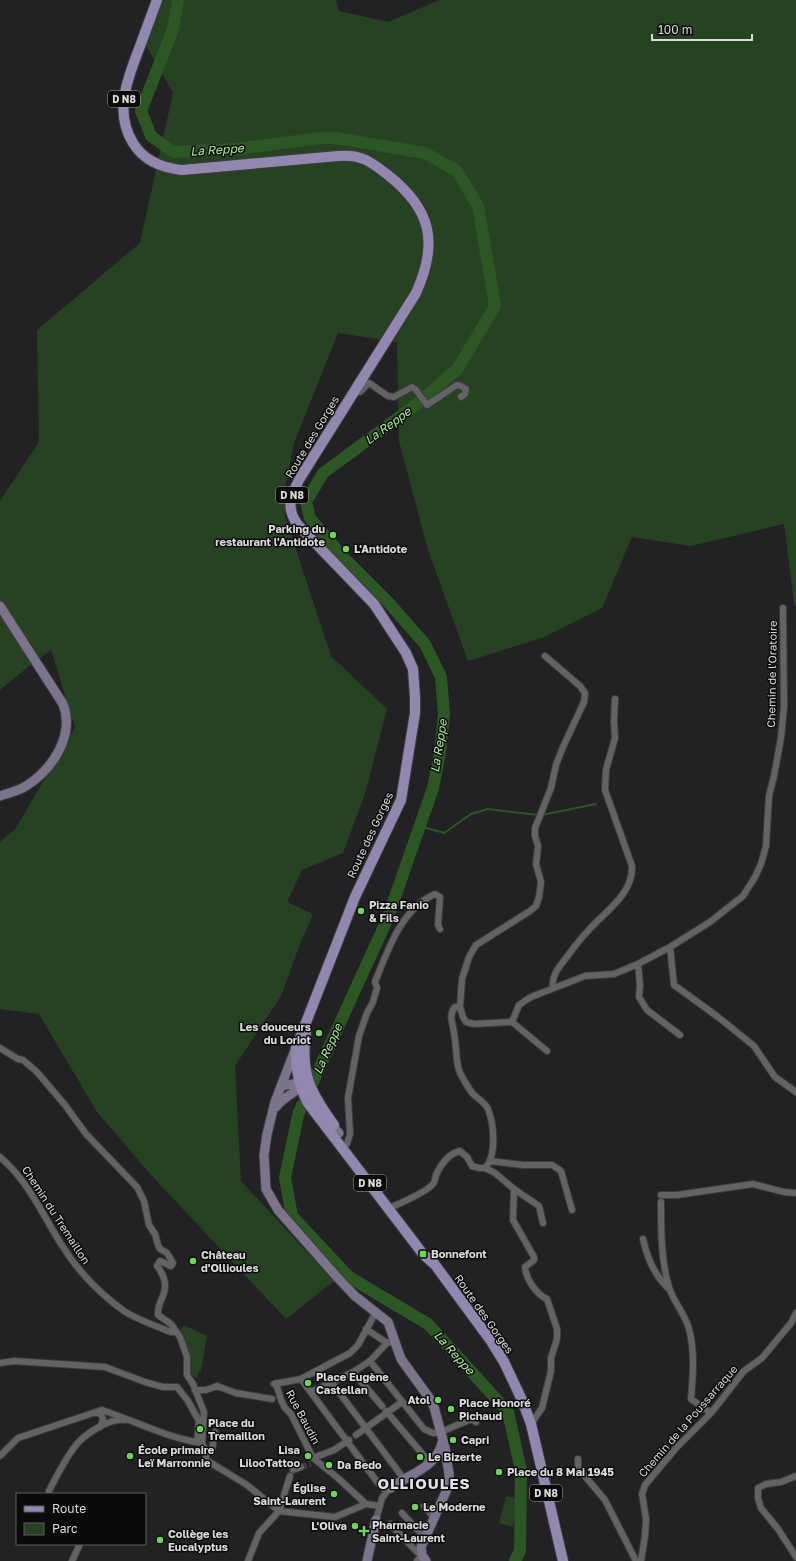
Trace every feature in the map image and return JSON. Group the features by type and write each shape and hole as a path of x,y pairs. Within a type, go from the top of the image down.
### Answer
{"main road":[{"name":"Route des Gorges","path":"156,0 128,79 123,108 124,123 128,136 135,147 144,156 167,168 182,170 338,156 356,156 374,163 394,179 418,205 426,221 429,240 426,266 416,293 300,478 291,498 291,513 298,525 374,604 406,653 413,669 416,697 404,790 399,805 358,890 296,1048 296,1060 307,1102 423,1254 434,1264"},
{"path":"0,606 63,704 66,712 67,726 63,743 54,761 40,776 20,789 0,796"},
{"name":"Route des Gorges","path":"310,1014 304,1054 302,1084 315,1098 491,1341 516,1387 531,1424"},
{"path":"296,1048 272,1114 264,1155 266,1189 278,1210 337,1277 355,1296 388,1322 391,1328 391,1342 401,1359 430,1399 437,1417 442,1437 449,1485 421,1547 422,1557"},
{"path":"282,1086 302,1084"},
{"path":"272,1114 282,1099 302,1084"},
{"path":"288,1095 307,1102"},
{"name":"D N8","path":"531,1424 563,1561"},
{"path":"388,1489 430,1463 439,1453 442,1437"},
{"path":"430,1463 442,1464 448,1471"},
{"path":"367,1561 376,1520"}],"street":[{"path":"354,392 360,392 370,383 388,396 394,397 412,387 427,405 457,385 466,389 465,394 461,397"},
{"name":"Chemin de l'Oratoire","path":"512,1022 519,1005 531,996 585,976 614,974 638,964 670,947 710,922 743,896 761,864 766,846 769,796 781,738 784,707 783,608"},
{"path":"545,656 580,686 585,693 584,702 563,747 556,765 551,788 535,828 538,846 536,864 541,882 540,897 536,906 530,911 476,945 469,957 462,979 460,1007 466,1022 474,1024 512,1022 547,1051"},
{"path":"553,988 552,980 558,969 587,931 619,899 630,883 632,874 632,866 605,790 605,774 615,738 615,699"},
{"path":"347,1144 350,1134 348,1098 359,1036 367,1013 373,1002 377,988 375,982 395,933 419,906 436,894 440,897 438,925 440,929"},
{"path":"670,947 674,985 718,1017 754,1046 775,1077 796,1092"},
{"path":"638,964 640,985 639,996 647,1010 680,1035"},
{"path":"460,1007 455,1007 451,1014 455,1035 457,1061 460,1071 472,1092 488,1109 494,1136 490,1161 486,1168"},
{"path":"0,1048 18,1059 23,1060 37,1072 65,1105 86,1134 137,1187 144,1201 149,1225 155,1234 158,1245 160,1249 167,1253 173,1263 171,1266 160,1261 157,1266 162,1272 166,1288 157,1307 158,1315 171,1324 187,1357 187,1375 193,1384 204,1412 199,1442"},
{"path":"394,1206 426,1190 432,1185 446,1158 453,1153 460,1151 467,1157 472,1166 486,1168 495,1173 514,1189 540,1206 543,1223"},
{"name":"Chemin du Tremaillon","path":"0,1157 24,1181 62,1246 89,1282 125,1311 172,1332 176,1332"},
{"path":"490,1161 523,1165 552,1165 561,1171 572,1210"},
{"path":"661,1195 677,1195 753,1184 784,1192 796,1193"},
{"path":"514,1189 513,1220 534,1257 534,1260 525,1267 525,1272 538,1294 547,1299 557,1329 557,1340 551,1358 551,1371 542,1408 531,1424"},
{"path":"661,1202 661,1242 669,1288 683,1313 689,1328 693,1361 691,1399 711,1413"},
{"path":"642,1239 646,1252 661,1281 669,1288"},
{"path":"376,1312 358,1345 350,1353 301,1378 348,1441 388,1489 380,1506 376,1520"},
{"name":"Chemin de la Poussarraque","path":"641,1561 646,1530 646,1519 642,1494 645,1485 676,1448 711,1413 744,1372 762,1358 791,1323 796,1313"},
{"path":"311,1392 331,1381 353,1372 370,1361 391,1342 366,1329"},
{"path":"322,1368 325,1362 324,1358"},
{"path":"0,1362 14,1361 106,1367 145,1382 163,1387 177,1387 202,1421"},
{"path":"370,1361 424,1429 442,1437 471,1419 476,1422"},
{"path":"353,1372 430,1463"},
{"name":"Rue Baudin","path":"301,1378 275,1384 277,1400 291,1414 312,1461"},
{"path":"331,1381 404,1479"},
{"path":"195,1390 206,1390 217,1386 236,1393 277,1400"},
{"path":"356,1435 385,1410 402,1402"},
{"path":"0,1456 18,1438 91,1412 102,1410 127,1420 199,1442 206,1451 206,1460 247,1485 279,1511 335,1517 366,1504 380,1506"},
{"path":"91,1412 99,1413 102,1416 103,1420 100,1427"},
{"path":"49,1493 61,1468 77,1444 100,1427 116,1420 127,1420"},
{"path":"206,1451 212,1450 216,1432"},
{"path":"348,1441 312,1461 339,1479 366,1504"},
{"path":"578,1459 578,1468 605,1500 636,1561"},
{"path":"248,1561 259,1533 279,1511 291,1473 301,1467"},
{"path":"796,1476 781,1482 766,1484 758,1488 758,1498 761,1508 778,1529 796,1557"},
{"path":"424,1506 434,1519"},
{"path":"402,1513 425,1538"},
{"path":"390,1524 422,1557"},
{"path":"72,1561 80,1545"}],"green space":[{"path":"153,0 336,0 339,11 388,22 439,0 796,0 796,608 794,603 784,524 691,546 632,537 602,608 542,638 468,661 427,547 399,441 397,342 338,333 294,443 285,488 285,516 331,656 387,709 365,794 343,853 302,870 287,902 313,914 300,944 281,996 235,1066 241,1181 334,1281 286,1319 153,1177 97,1112 39,1014 0,1009 0,842 16,828 75,727 51,650 0,690 0,501 39,442 37,330 140,243 173,93 140,35"},
{"path":"184,1325 207,1336 201,1371 199,1371 197,1378 190,1374 190,1356 187,1348 188,1346 185,1345 179,1332"},
{"path":"506,1496 515,1498 513,1527 499,1523"}],"waterway":[{"name":"La Reppe","path":"178,0 173,29 141,111 151,136 173,152 236,149 320,138 336,138 425,153 457,171 478,206 495,306 458,368 417,404 323,473 306,502 310,518 342,556 389,603 425,644 441,677 444,714 440,753 433,788 387,920 313,1082"},
{"path":"542,815 596,804"},
{"path":"420,826 444,833 471,814 488,809 538,815"},
{"name":"La Reppe","path":"302,1105 298,1115 285,1178 292,1216 349,1277 428,1324 508,1412 521,1470 520,1551 515,1561"}],"tunnel":[{"path":"301,1467 311,1464"}],"place":[{"name":"Parking du restaurant l'Antidote","path":"333,535"},
{"name":"L'Antidote","path":"346,549"},
{"name":"Pizza Fanio & Fils","path":"361,911"},
{"name":"Les douceurs du Loriot","path":"319,1033"},
{"name":"Bonnefont","path":"423,1254"},
{"name":"Château d'Ollioules","path":"193,1261"},
{"name":"Place Eugène Castellan","path":"308,1383"},
{"name":"Atol","path":"438,1400"},
{"name":"Place Honoré Pichaud","path":"451,1409"},
{"name":"Place du Tremaillon","path":"200,1429"},
{"name":"Capri","path":"453,1440"},
{"name":"École primaire Leï Marronnie","path":"130,1456"},
{"name":"Lisa LilooTattoo","path":"308,1456"},
{"name":"Le Bizerte","path":"420,1457"},
{"name":"Da Bedo","path":"329,1465"},
{"name":"Place du 8 Mai 1945","path":"499,1472"},
{"name":"Église Saint-Laurent","path":"334,1494"},
{"name":"Le Moderne","path":"415,1507"},
{"name":"L'Oliva","path":"355,1526"},
{"name":"Pharmacie Saint-Laurent","path":"364,1531"},
{"name":"Collège les Eucalyptus","path":"160,1540"}],"district":[{"name":"OLLIOULES","path":"424,1484"}]}
